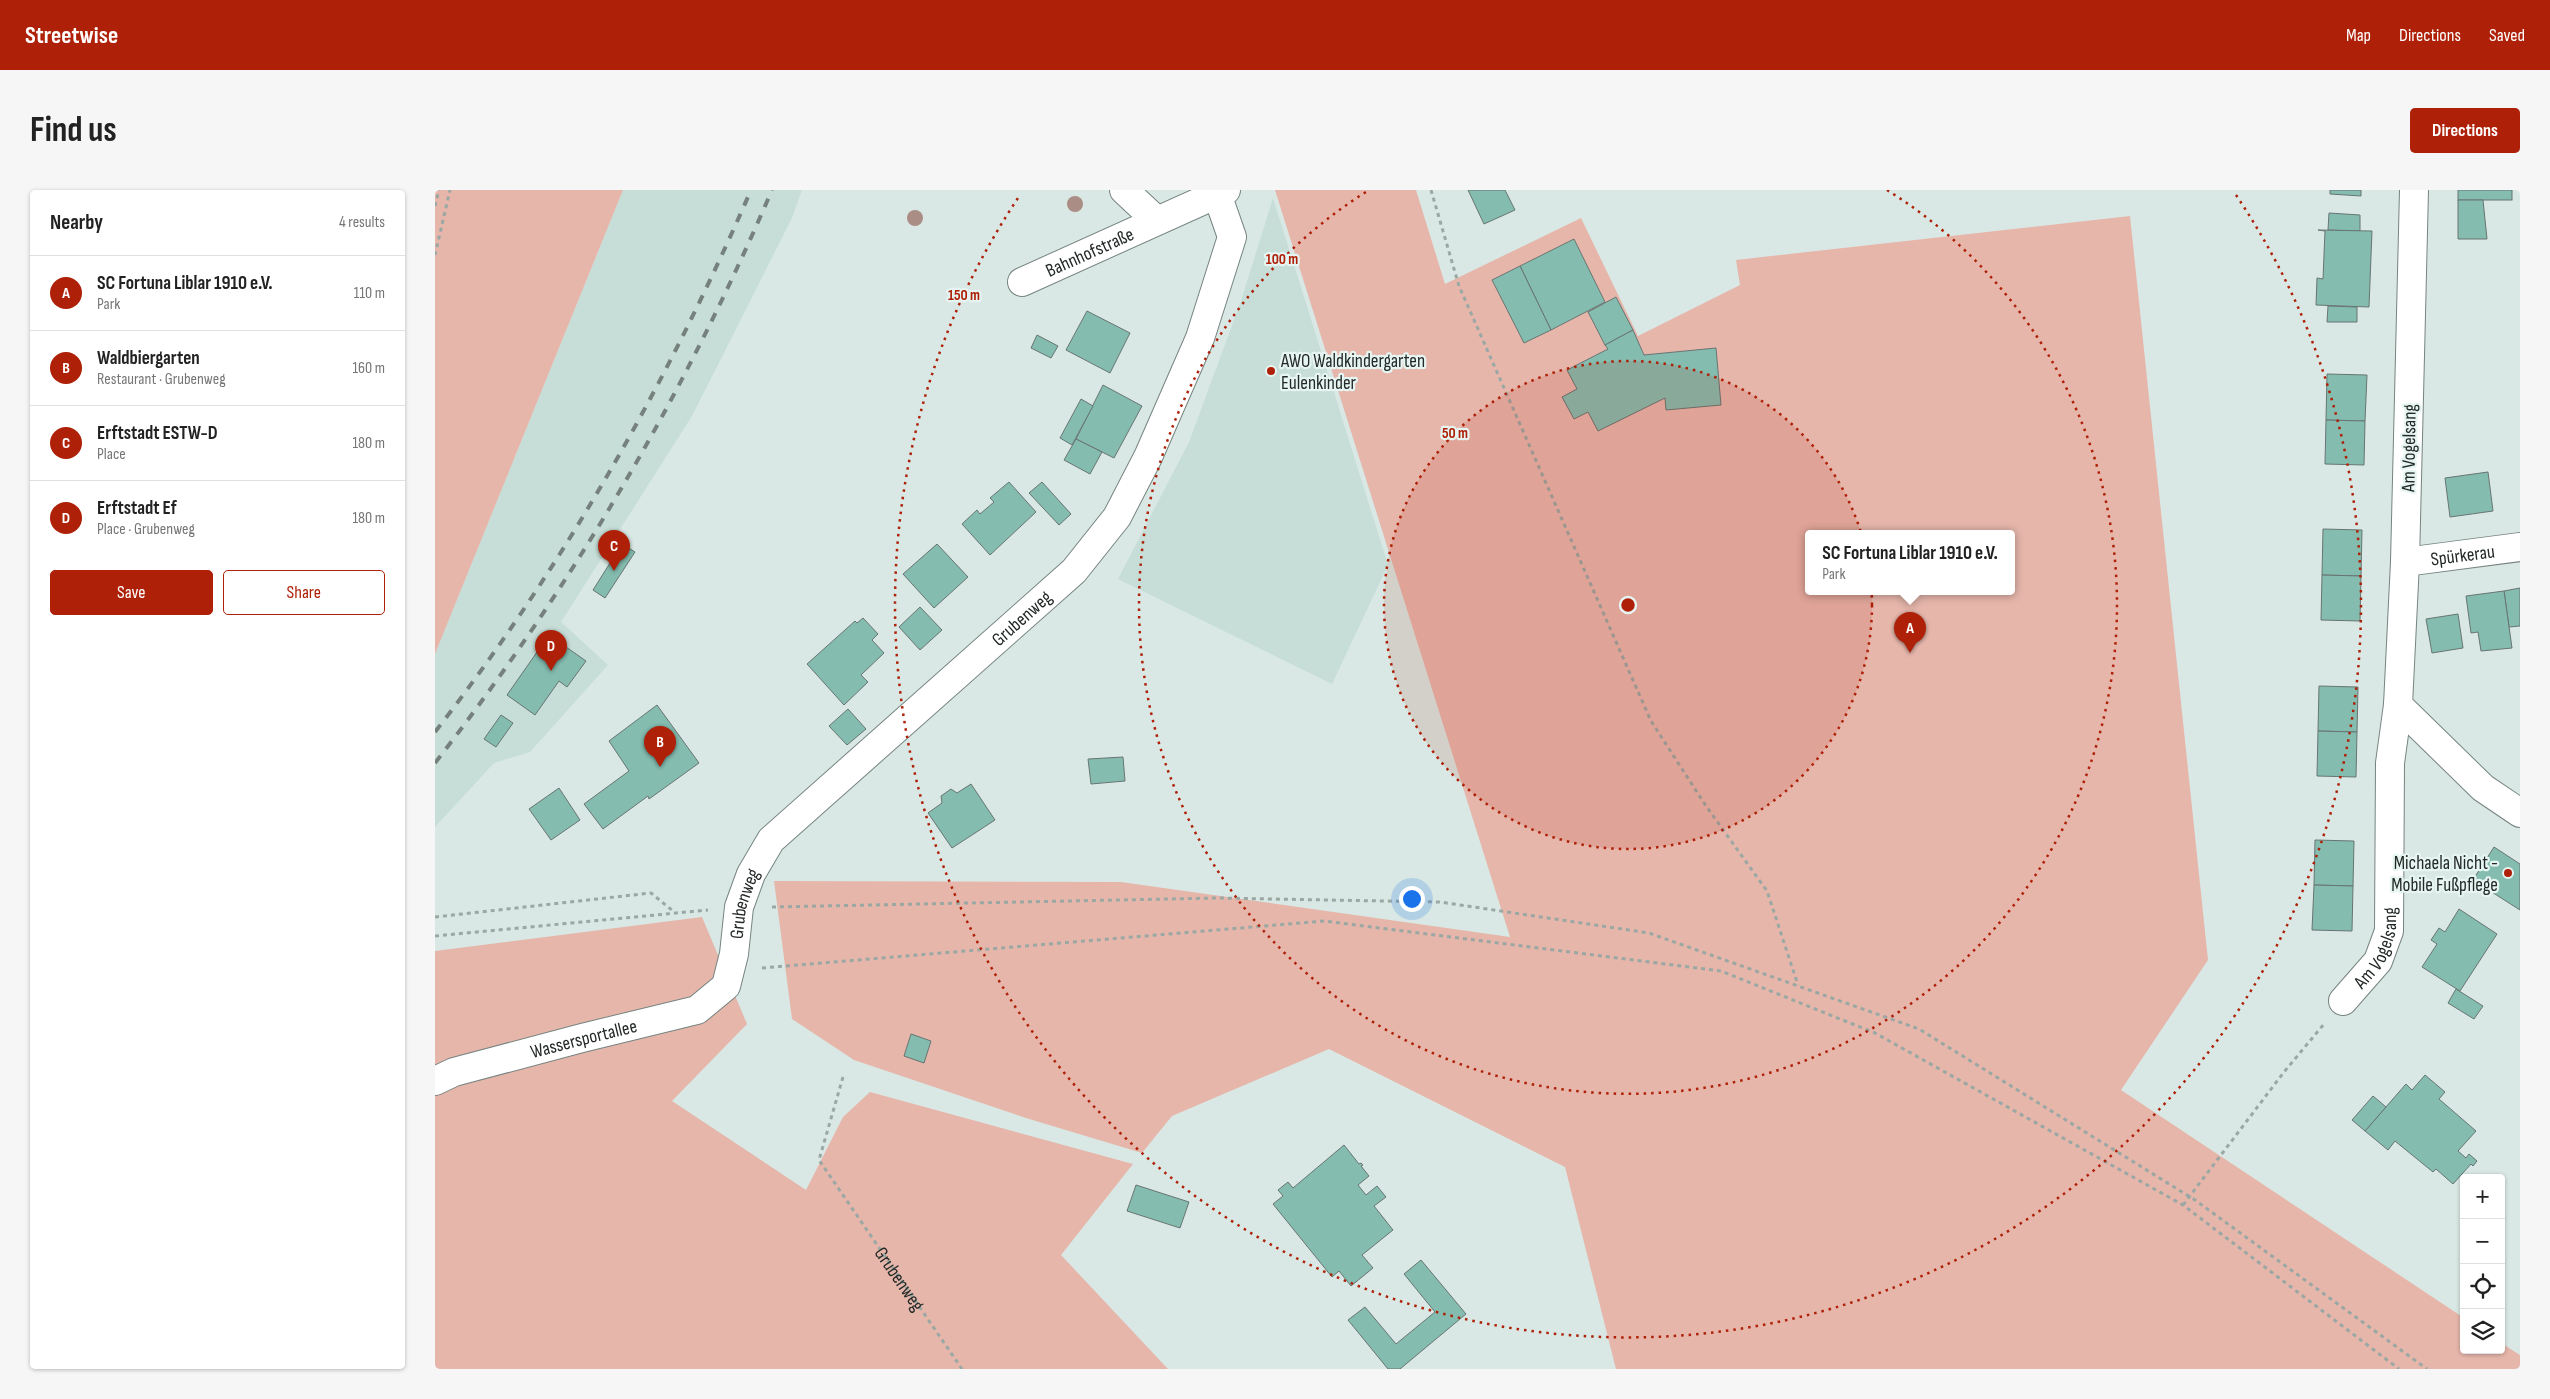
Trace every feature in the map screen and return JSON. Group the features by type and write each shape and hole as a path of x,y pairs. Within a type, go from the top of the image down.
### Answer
{"street":[{"name":"Bahnhofstraße","path":"1124,190 1156,220"},
{"name":"Am Vogelsang","path":"2343,1001 2378,961 2389,931 2390,763 2398,705 2405,562 2414,190"},
{"name":"Bahnhofstraße","path":"1022,282 1221,192"},
{"name":"Grubenweg","path":"730,970 739,908 751,874 771,840 1074,572 1117,517 1148,457 1200,338 1232,237 1221,192"},
{"name":"Spürkerau","path":"2405,562 2520,547"},
{"path":"2398,705 2483,788 2520,813"},
{"name":"Wassersportallee","path":"435,1081 463,1070 697,1010 730,970"}],"path":[{"path":"435,206 439,190"},
{"path":"435,255 450,190"},
{"path":"1431,190 1459,286 1651,721 1706,806 1767,891 1798,986"},
{"path":"435,917 651,893 674,912"},
{"path":"435,936 674,912 739,908 1217,898 1440,902 1649,934 1919,1029 2195,1200 2427,1369"},
{"path":"730,970 1324,920 1721,971 1875,1033 2183,1205 2399,1369"},
{"path":"2183,1205 2284,1072 2343,1001"},
{"name":"Grubenweg","path":"843,1077 819,1160 962,1369"}],"shaded area":[{"path":"435,190 623,190 435,654"},
{"path":"623,190 802,190 792,218 692,416 561,622 608,665 530,752 494,763 435,827 435,654"},
{"path":"1275,190 1416,190 1445,284 1581,218 1638,336 1740,285 1736,260 2130,216 2208,960 2121,1090 2460,1315 2460,1354 2505,1354 2505,1346 2520,1355 2520,1369 1616,1369 1565,1167 1329,1049 1172,1116 1142,1153 1026,1118 854,1060 792,1019 774,881 1121,882 1510,937"},
{"name":"AWO Waldkindergarten Eulenkinder","path":"1273,198 1388,565 1332,684 1118,579 1189,442 1241,301"},
{"path":"702,917 747,1024 672,1101 806,1190 843,1117 870,1092 1133,1164 1061,1255 1168,1369 435,1369 435,951"}],"building":[{"path":"1468,190 1505,190 1515,210 1484,224"},
{"path":"2330,190 2361,190 2361,196 2330,194"},
{"path":"2458,190 2512,190 2512,200 2458,200"},
{"path":"2458,200 2483,200 2487,239 2458,239"},
{"path":"2329,213 2360,215 2360,231 2328,230"},
{"path":"2318,230 2372,231 2369,307 2316,305 2317,278 2323,279 2325,231"},
{"path":"1574,239 1605,302 1551,330 1520,266"},
{"path":"1520,266 1551,330 1524,343 1492,280"},
{"path":"1616,297 1633,330 1605,345 1588,312"},
{"path":"2328,306 2357,307 2357,322 2327,322"},
{"path":"1087,311 1130,333 1110,373 1066,350"},
{"path":"1633,330 1644,355 1716,348 1721,405 1666,410 1665,398 1598,431 1588,412 1574,419 1562,397 1577,389 1567,370 1608,349 1605,345"},
{"path":"1037,335 1058,346 1051,358 1031,348"},
{"path":"2327,374 2367,375 2365,421 2326,420"},
{"path":"1103,385 1142,406 1114,458 1076,439"},
{"path":"1081,399 1093,406 1072,445 1060,438"},
{"path":"2326,420 2365,421 2364,465 2325,464"},
{"path":"1076,439 1102,452 1090,474 1064,460"},
{"path":"2488,472 2493,511 2450,517 2445,478"},
{"path":"1009,482 1036,512 990,555 962,524 977,510 980,514 994,502 990,498"},
{"path":"1042,482 1071,514 1059,525 1029,493"},
{"path":"2323,529 2362,530 2361,576 2322,575"},
{"path":"622,544 635,552 605,598 593,590"},
{"path":"937,544 968,577 934,608 903,574"},
{"path":"2322,575 2361,576 2360,621 2321,620"},
{"path":"2520,588 2520,626 2509,627 2504,591"},
{"path":"2504,591 2512,648 2481,651 2478,632 2471,633 2466,596"},
{"path":"920,607 942,630 920,650 899,627"},
{"path":"2458,614 2463,648 2432,653 2426,619"},
{"path":"863,618 878,634 872,640 884,653 861,675 868,682 844,705 807,664 855,621 857,623"},
{"path":"549,635 586,661 567,687 559,681 535,715 507,695"},
{"path":"2319,686 2358,687 2357,732 2318,731"},
{"path":"657,705 699,763 649,799 648,796 603,829 584,804 629,771 609,741"},
{"path":"848,709 866,729 847,745 829,726"},
{"path":"501,715 513,723 496,747 484,739"},
{"path":"2318,731 2357,732 2356,777 2317,776"},
{"path":"1123,757 1125,781 1091,784 1088,759"},
{"path":"971,784 995,820 952,848 928,813 942,803 941,796 951,789 957,793"},
{"path":"559,788 580,820 551,840 529,809"},
{"path":"2315,840 2354,841 2353,886 2314,885"},
{"path":"2494,847 2520,864 2520,910 2473,880"},
{"path":"2314,885 2353,886 2352,931 2312,930"},
{"path":"2459,909 2497,934 2460,991 2422,967 2437,944 2431,940 2439,928 2445,932"},
{"path":"2456,989 2483,1006 2474,1019 2448,1003"},
{"path":"911,1034 931,1041 924,1063 904,1056"},
{"path":"2425,1075 2445,1092 2439,1099 2476,1131 2458,1151 2466,1158 2469,1154 2477,1161 2473,1166 2471,1164 2460,1174 2453,1184 2436,1169 2433,1172 2395,1141 2388,1150 2365,1131 2406,1084 2412,1090"},
{"path":"2373,1096 2386,1107 2365,1131 2352,1120"},
{"path":"1344,1145 1359,1164 1363,1165 1361,1166 1369,1176 1358,1185 1366,1195 1377,1186 1386,1197 1374,1206 1393,1230 1362,1255 1373,1268 1351,1286 1339,1271 1332,1277 1273,1204 1283,1196 1278,1190 1288,1182 1293,1188"},
{"path":"1136,1185 1189,1202 1180,1228 1127,1211"},
{"path":"1421,1260 1466,1314 1400,1369 1388,1369 1348,1320 1365,1307 1396,1344 1435,1312 1404,1274"}],"railway":[{"path":"435,732 527,604 570,538 610,471 684,333 719,262 751,190"},
{"path":"435,763 533,628 579,558 622,487 663,415 701,341 738,266 772,190"}],"place":[{"name":"AWO Waldkindergarten Eulenkinder","path":"1271,371"},
{"name":"Erftstadt ESTW-D","path":"614,571"},
{"name":"SC Fortuna Liblar 1910 e.V.","path":"1910,653"},
{"name":"Erftstadt Ef","path":"551,671"},
{"name":"Waldbiergarten","path":"660,767"},
{"name":"Michaela Nicht - Mobile Fußpflege","path":"2508,873"}]}
